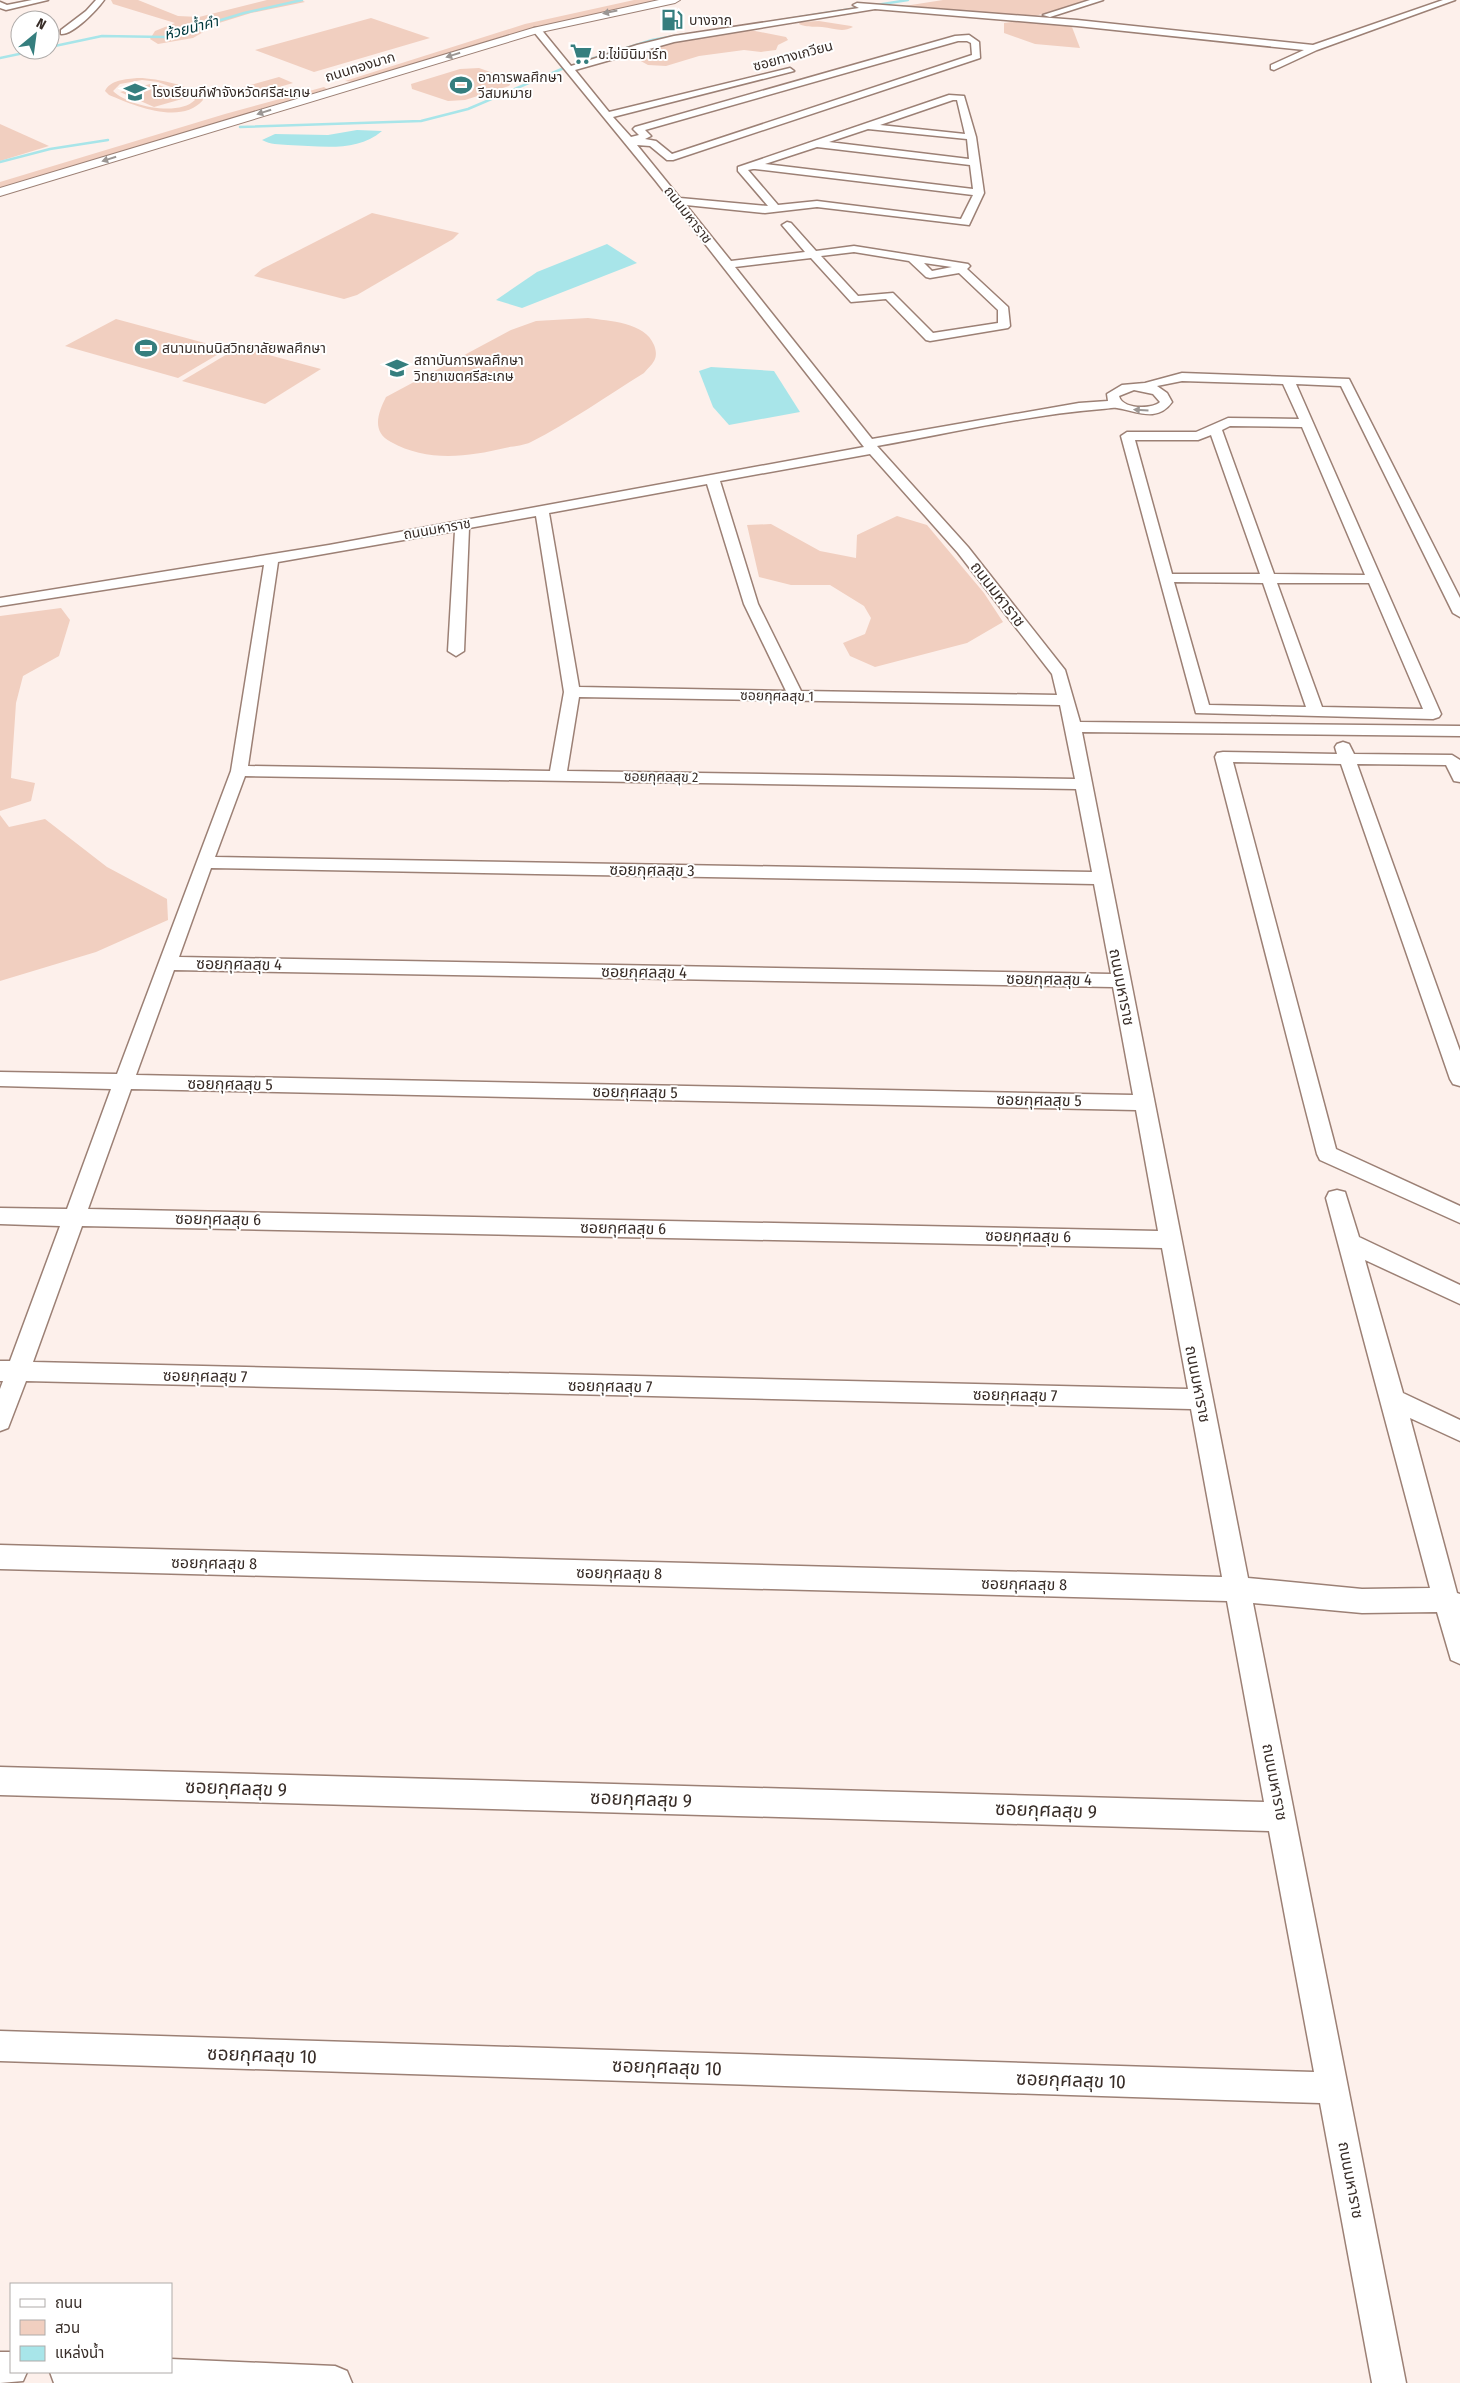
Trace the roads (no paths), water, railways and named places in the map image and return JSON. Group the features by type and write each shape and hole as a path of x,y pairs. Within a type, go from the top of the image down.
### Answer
{"main road":[{"name":"ถนนทองมาก","path":"238,107 526,21 619,0"},
{"name":"ถนนทองมาก","path":"0,192 537,30 585,18 675,0"},
{"path":"324,82 342,88"}],"street":[{"path":"2,7 44,0"},
{"path":"64,32 89,13 100,0"},
{"path":"567,66 630,43 666,34 891,0"},
{"path":"567,66 674,39 924,0"},
{"path":"1032,19 1099,0"},
{"path":"1274,67 1314,48 1447,0"},
{"path":"857,5 873,8 1032,19 1314,48"},
{"path":"954,24 982,16"},
{"name":"ถนนมหาราช","path":"537,30 629,141 871,446 963,550 1060,673 1084,784 1389,2383"},
{"path":"958,38 969,38 975,42 977,56 670,158 653,142 629,141 646,136 638,129 958,38"},
{"name":"ซอยทางเกวียน","path":"608,116 798,69"},
{"path":"762,94 808,112"},
{"path":"677,201 776,209 817,204 965,223 979,194 971,137 961,98 958,97 864,126 742,169 776,209"},
{"path":"864,126 971,137"},
{"path":"812,144 975,163"},
{"path":"750,165 979,194"},
{"path":"728,265 814,254 854,249 912,258 930,275 961,270 1004,309 1004,326 930,337 888,295 855,300 814,254 787,225"},
{"path":"1146,388 1154,383 1182,377 1345,382 1460,613"},
{"path":"1287,380 1306,423 1433,714 1202,710 1127,436 1198,436 1228,422 1306,423"},
{"path":"871,446 1078,407 1117,404 1140,411 1162,408 1166,402 1165,397 1146,388 1130,387 1118,390 1113,394 1113,399 1117,404"},
{"path":"1215,429 1316,712"},
{"name":"ถนนมหาราช","path":"0,602 82,591 542,510 871,446"},
{"path":"712,478 751,604 796,696"},
{"path":"542,510 572,692 558,775"},
{"path":"456,652 462,524"},
{"path":"0,1421 9,1371 76,1216 167,963 239,771 272,558"},
{"path":"1167,578 1374,579"},
{"name":"ซอยกุศลสุข 1","path":"572,692 1067,700"},
{"path":"1073,727 1460,731"},
{"path":"1337,730 1460,1079"},
{"path":"1460,777 1452,760 1223,757 1327,1154 1460,1215"},
{"name":"ซอยกุศลสุข 2","path":"239,771 1084,784"},
{"name":"ซอยกุศลสุข 3","path":"204,862 1101,878"},
{"name":"ซอยกุศลสุข 4","path":"167,963 1121,981"},
{"name":"ซอยกุศลสุข 5","path":"0,1079 1144,1103"},
{"path":"1337,1198 1452,1603 1460,1651"},
{"name":"ซอยกุศลสุข 6","path":"0,1216 76,1216 1171,1240"},
{"path":"1349,1242 1460,1295"},
{"name":"ซอยกุศลสุข 7","path":"9,1371 1201,1399"},
{"path":"1394,1399 1460,1432"},
{"name":"ซอยกุศลสุข 8","path":"0,1557 1237,1589 1362,1601 1452,1603"},
{"name":"ซอยกุศลสุข 9","path":"0,1781 1281,1817"},
{"name":"ซอยกุศลสุข 10","path":"0,2046 1333,2088"},
{"path":"91,2373 335,2383"}],"water":[{"path":"357,130 382,131 361,143 337,147 278,144 262,140 275,134 328,135"},
{"path":"607,244 637,263 522,308 496,300 537,272"},
{"path":"711,367 774,371 800,412 729,425 713,407 699,371"}],"waterway":[{"name":"ห้วยน้ำคำ","path":"60,45 102,36 165,37 244,13 302,0"},
{"path":"775,21 908,0"},
{"path":"578,63 652,40 686,34"},
{"name":"ห้วยน้ำคำ","path":"0,58 10,56"},
{"path":"240,127 421,121 468,109 564,68"},
{"path":"0,162 50,149 108,140"}],"place":[{"name":"บางจาก","path":"672,20"},
{"name":"ข.ไข่มินิมาร์ท","path":"581,54"},
{"name":"อาคารพลศึกษา วีสมหมาย","path":"461,85"},
{"name":"โรงเรียนกีฬาจังหวัดศรีสะเกษ","path":"135,92"},
{"name":"สนามเทนนิสวิทยาลัยพลศึกษา","path":"146,348"},
{"name":"สถาบันการพลศึกษา วิทยาเขตศรีสะเกษ","path":"397,368"}]}
